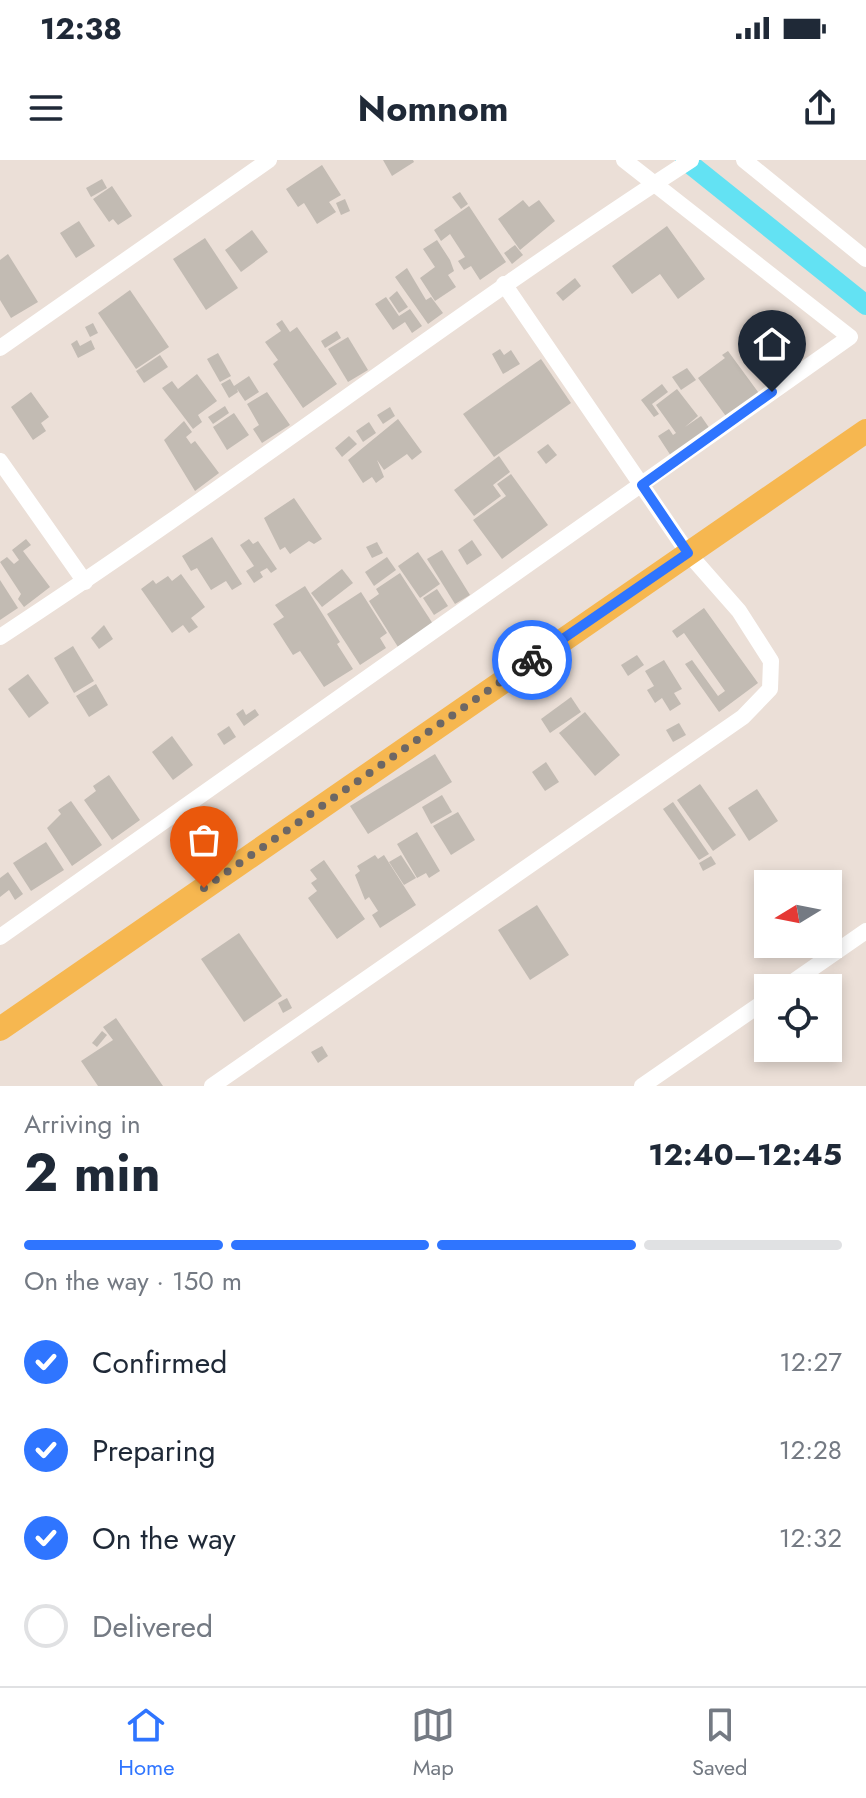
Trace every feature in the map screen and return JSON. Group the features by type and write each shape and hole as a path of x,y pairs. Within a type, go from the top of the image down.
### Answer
{"main road":[{"path":"0,1029 866,431"}],"street":[{"path":"0,937 850,337 624,160"},
{"path":"0,637 85,582 504,284 691,160"},
{"path":"744,160 866,259"},
{"path":"0,348 265,161"},
{"path":"212,1086 743,717 770,689 771,661 739,611 688,553 504,284"},
{"path":"0,461 85,582"},
{"path":"804,974 866,931"},
{"path":"642,1086 754,1009"}],"building":[{"path":"383,160 413,160 414,162 392,176"},
{"path":"322,165 341,195 329,202 336,212 317,224 304,203 298,207 286,189"},
{"path":"102,179 107,188 91,197 86,188"},
{"path":"112,186 132,216 118,225 113,219 109,222 93,199"},
{"path":"460,192 468,204 461,209 452,197"},
{"path":"345,199 350,211 341,215 336,203"},
{"path":"523,200 529,207 539,200 555,221 520,250 498,219"},
{"path":"469,206 506,262 480,280 471,266 464,270 458,261 465,257 450,234 441,241 434,230"},
{"path":"79,221 95,246 76,258 60,233"},
{"path":"667,226 705,279 678,299 660,274 632,294 612,266"},
{"path":"252,230 268,252 241,272 225,250"},
{"path":"205,238 238,288 206,310 173,259"},
{"path":"437,240 450,260 454,271 448,275 456,287 435,301 420,278 435,267 423,249"},
{"path":"515,245 523,255 512,264 504,253"},
{"path":"8,254 38,302 11,318 0,300 0,260"},
{"path":"407,268 426,300 431,297 443,313 428,324 395,277"},
{"path":"575,278 581,286 563,301 556,293"},
{"path":"130,290 169,347 136,369 98,313"},
{"path":"397,291 408,307 399,313 389,298"},
{"path":"386,297 399,316 410,309 422,326 412,333 405,322 393,330 375,304"},
{"path":"282,320 290,332 297,327 337,384 303,408 273,364 278,360 265,342 281,331 276,324"},
{"path":"93,323 98,333 90,337 85,327"},
{"path":"337,331 341,338 325,348 321,341"},
{"path":"348,337 368,370 348,382 328,349"},
{"path":"77,340 80,346 91,340 95,349 78,358 71,344"},
{"path":"500,349 504,355 511,350 520,364 503,374 492,354"},
{"path":"728,351 761,396 728,419 698,378 725,358 722,355"},
{"path":"218,353 231,376 220,382 207,359"},
{"path":"160,355 168,367 144,383 136,371"},
{"path":"541,359 571,403 494,457 463,414"},
{"path":"687,368 696,380 681,390 672,377"},
{"path":"197,374 217,401 198,415 202,422 193,429 162,388 172,381 178,389"},
{"path":"249,376 259,392 245,401 237,389 238,392 229,398 221,384 230,379 234,386"},
{"path":"662,384 668,392 652,404 659,414 654,417 641,400"},
{"path":"677,389 698,416 685,427 701,416 710,429 671,456 658,436 669,429 673,435 676,433 656,405"},
{"path":"31,392 49,417 41,423 46,431 33,440 11,407"},
{"path":"267,392 290,425 262,443 253,429 259,425 247,404"},
{"path":"225,406 229,413 213,424 208,417"},
{"path":"390,407 395,416 383,424 377,415"},
{"path":"234,413 249,435 227,450 213,427"},
{"path":"398,419 422,452 412,460 407,454 384,470 377,460 384,477 376,483 372,477 363,483 348,460"},
{"path":"184,421 192,432 186,437 191,444 195,441 219,473 195,491 164,440"},
{"path":"369,422 376,433 363,442 356,431"},
{"path":"349,436 357,444 342,457 335,448"},
{"path":"548,444 557,455 546,464 537,452"},
{"path":"499,456 510,472 493,485 501,496 474,516 454,490"},
{"path":"511,474 548,525 502,559 473,520 506,496 497,484"},
{"path":"294,498 322,539 314,544 309,541 290,554 285,547 280,550 264,518"},
{"path":"212,537 242,584 232,590 226,581 211,590 197,568 191,571 182,556"},
{"path":"26,539 31,545 23,551 50,587 24,607 18,599 21,594 0,562 7,557 14,564 19,560 12,550"},
{"path":"249,539 253,544 258,541 277,569 271,573 267,568 260,572 263,577 254,583 246,571 254,566 240,545"},
{"path":"472,540 482,555 467,565 458,550"},
{"path":"377,542 383,553 372,558 366,547"},
{"path":"442,550 470,595 455,604 427,559"},
{"path":"418,552 440,584 420,598 398,566"},
{"path":"387,557 396,570 374,586 365,572"},
{"path":"342,569 353,583 322,607 311,593"},
{"path":"400,573 433,624 398,647 369,601 379,594 376,589"},
{"path":"181,574 205,607 191,618 198,627 189,633 183,625 172,633 141,589 153,580 156,584 168,576 172,581"},
{"path":"0,580 18,608 0,620"},
{"path":"305,586 353,669 324,687 300,651 293,655 273,624 284,617 275,605"},
{"path":"437,589 448,606 434,615 423,598"},
{"path":"361,592 387,633 380,638 386,648 360,665 327,614"},
{"path":"704,608 758,683 719,712 685,664 692,660 718,696 725,691 684,633 677,638 672,631"},
{"path":"104,625 113,639 99,649 91,638"},
{"path":"73,646 94,681 74,693 54,658"},
{"path":"637,655 644,665 628,676 621,665"},
{"path":"664,660 682,689 674,693 681,704 670,711 662,698 655,703 647,690 654,686 645,671"},
{"path":"28,674 49,703 29,718 8,689"},
{"path":"96,684 108,705 89,717 76,696"},
{"path":"571,697 581,712 550,733 541,719"},
{"path":"243,709 246,715 255,709 259,715 244,726 236,714"},
{"path":"585,712 620,755 595,776 559,733"},
{"path":"679,723 686,735 673,742 666,730"},
{"path":"229,726 236,737 224,745 217,734"},
{"path":"172,736 193,765 173,780 152,752"},
{"path":"435,754 452,782 368,834 350,806"},
{"path":"546,762 559,782 545,791 532,772"},
{"path":"109,775 140,820 112,840 84,800 96,791 93,786"},
{"path":"700,784 736,835 713,851 677,800"},
{"path":"757,789 778,821 749,841 728,808"},
{"path":"442,795 452,812 431,824 422,807"},
{"path":"71,801 102,845 72,866 47,828 61,814 58,810"},
{"path":"673,802 709,854 699,860 663,809"},
{"path":"458,812 475,840 451,855 433,826"},
{"path":"417,832 440,871 429,878 426,873 417,878 397,844"},
{"path":"46,842 64,870 31,891 13,863"},
{"path":"375,855 378,859 384,855 416,905 380,928 372,915 378,911 369,897 365,900 355,875 360,871 357,866"},
{"path":"401,855 416,878 404,885 389,862"},
{"path":"711,856 716,864 703,871 699,863"},
{"path":"324,860 365,919 337,939 308,898 317,891 311,883 317,879 310,870"},
{"path":"8,872 23,894 15,900 9,890 0,897 0,878"},
{"path":"537,905 569,955 530,980 498,930"},
{"path":"239,933 282,996 244,1022 201,959"},
{"path":"287,998 292,1008 283,1013 278,1003"},
{"path":"116,1018 163,1086 98,1086 81,1061 113,1040 103,1027"},
{"path":"102,1031 107,1035 97,1047 92,1043"},
{"path":"322,1046 328,1056 318,1063 311,1052"}],"waterway":[{"path":"685,160 866,305"}],"way so far":[{"path":"204,888 532,660"}],"route":[{"path":"532,660 688,553 642,485 772,392"}]}
